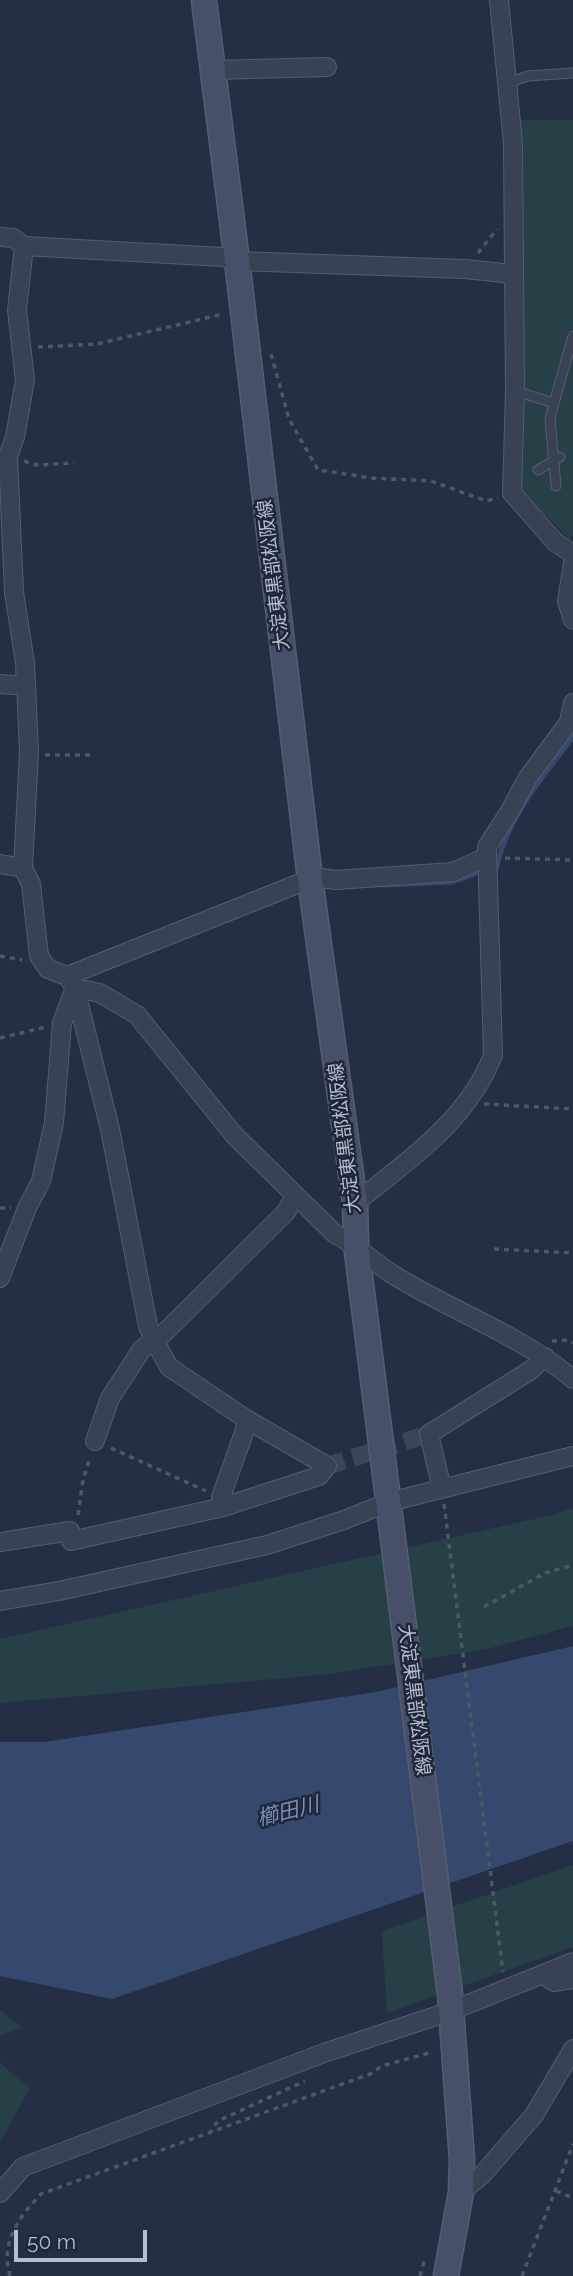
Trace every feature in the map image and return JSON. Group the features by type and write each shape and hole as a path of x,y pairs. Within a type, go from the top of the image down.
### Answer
{"main road":[{"name":"大淀東黒部松阪線","path":"204,0 311,886 355,1203 356,1244 450,2003 460,2122 461,2192 446,2276"}],"street":[{"path":"499,0 513,144 515,391 512,493 555,542 573,554"},
{"path":"213,70 327,67"},
{"path":"0,237 13,238 23,246 223,257 237,261 465,269 513,274"},
{"path":"23,246 17,310 25,380 15,437 4,456 14,592 25,663 29,751 23,868 31,884 39,956 48,970 100,993 137,1015 235,1136 335,1234 356,1244 391,1273 545,1357 573,1378"},
{"path":"573,563 567,601 573,620"},
{"path":"0,684 25,686"},
{"path":"355,1203 410,1160 468,1103 484,1078 493,1055 487,846 527,779 569,722 573,703"},
{"path":"71,982 311,886 321,878 335,880 453,872 486,857"},
{"path":"0,864 23,868"},
{"path":"0,1278 27,1208 41,1181 54,1123 62,1023 71,982"},
{"path":"0,1542 70,1531 71,1541 319,1476 327,1466 246,1419 169,1367 154,1340 148,1326 110,1129 71,982"},
{"path":"95,1441 110,1398 142,1349 286,1212 295,1196"},
{"path":"443,1494 429,1434 531,1370 545,1357"},
{"path":"222,1502 246,1419"},
{"path":"0,1601 59,1591 267,1545 344,1520 573,1456"},
{"path":"0,2193 23,2167 450,2003 505,1988 573,1962"},
{"path":"544,1975 554,1982 573,1979"},
{"path":"461,2192 482,2175 534,2115 573,2049"}],"lane":[{"path":"508,83 528,76 573,73"},
{"path":"556,486 557,458 550,419 573,336"},
{"path":"515,391 554,402"},
{"path":"538,470 557,458"}],"path":[{"path":"465,269 513,208"},
{"path":"4,456 37,465 74,463"},
{"path":"29,751 47,756 94,755"},
{"path":"506,858 573,860"},
{"path":"0,1038 62,1023"},
{"path":"468,1103 573,1109"},
{"path":"494,1249 573,1253"},
{"path":"70,1531 77,1523 83,1480 95,1441 222,1502"},
{"path":"443,1494 505,1988"},
{"path":"484,1607 545,1573 573,1565"},
{"path":"10,2276 5,2264 10,2233 19,2216 41,2194 370,2074 382,2066 429,2053"},
{"path":"209,2134 218,2121 312,2078"},
{"path":"523,2276 573,2144"},
{"path":"556,2191 573,2198"},
{"path":"420,2276 425,2259"}],"shaded area":[{"path":"521,120 573,120 573,535 570,540 522,491"},
{"path":"573,1508 573,1626 487,1649 330,1674 0,1703 0,1639 552,1515"},
{"path":"573,1865 573,1947 387,2013 382,1931"},
{"path":"0,2010 23,2028 0,2035"},
{"path":"0,2063 30,2088 0,2142"}],"water":[{"name":"櫛田川","path":"573,1646 573,1841 112,1999 0,1976 0,1742 44,1742 376,1692"}],"waterway":[{"path":"494,871 517,816 573,737"},
{"path":"384,885 453,882 477,873"}],"tunnel":[{"path":"327,1466 429,1434"}]}
